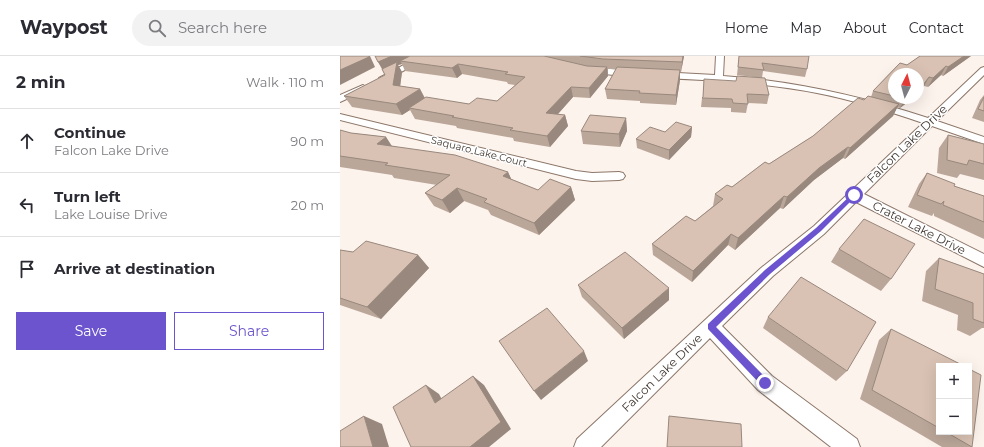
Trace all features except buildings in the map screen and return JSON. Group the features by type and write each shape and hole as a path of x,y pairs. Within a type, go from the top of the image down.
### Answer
{"street":[{"path":"340,99 427,56"},
{"path":"719,78 720,56"},
{"path":"575,68 719,78 785,85 839,95 930,122 984,141"},
{"name":"Falcon Lake Drive","path":"585,447 767,272 819,230 984,70"},
{"name":"Saquaro Lake Court","path":"340,117 576,175 592,177 619,176"},
{"name":"Crater Lake Drive","path":"854,195 984,260"},
{"path":"711,327 765,383 849,447"}],"route":[{"path":"765,383 711,327 767,272 819,230 854,195"}]}
